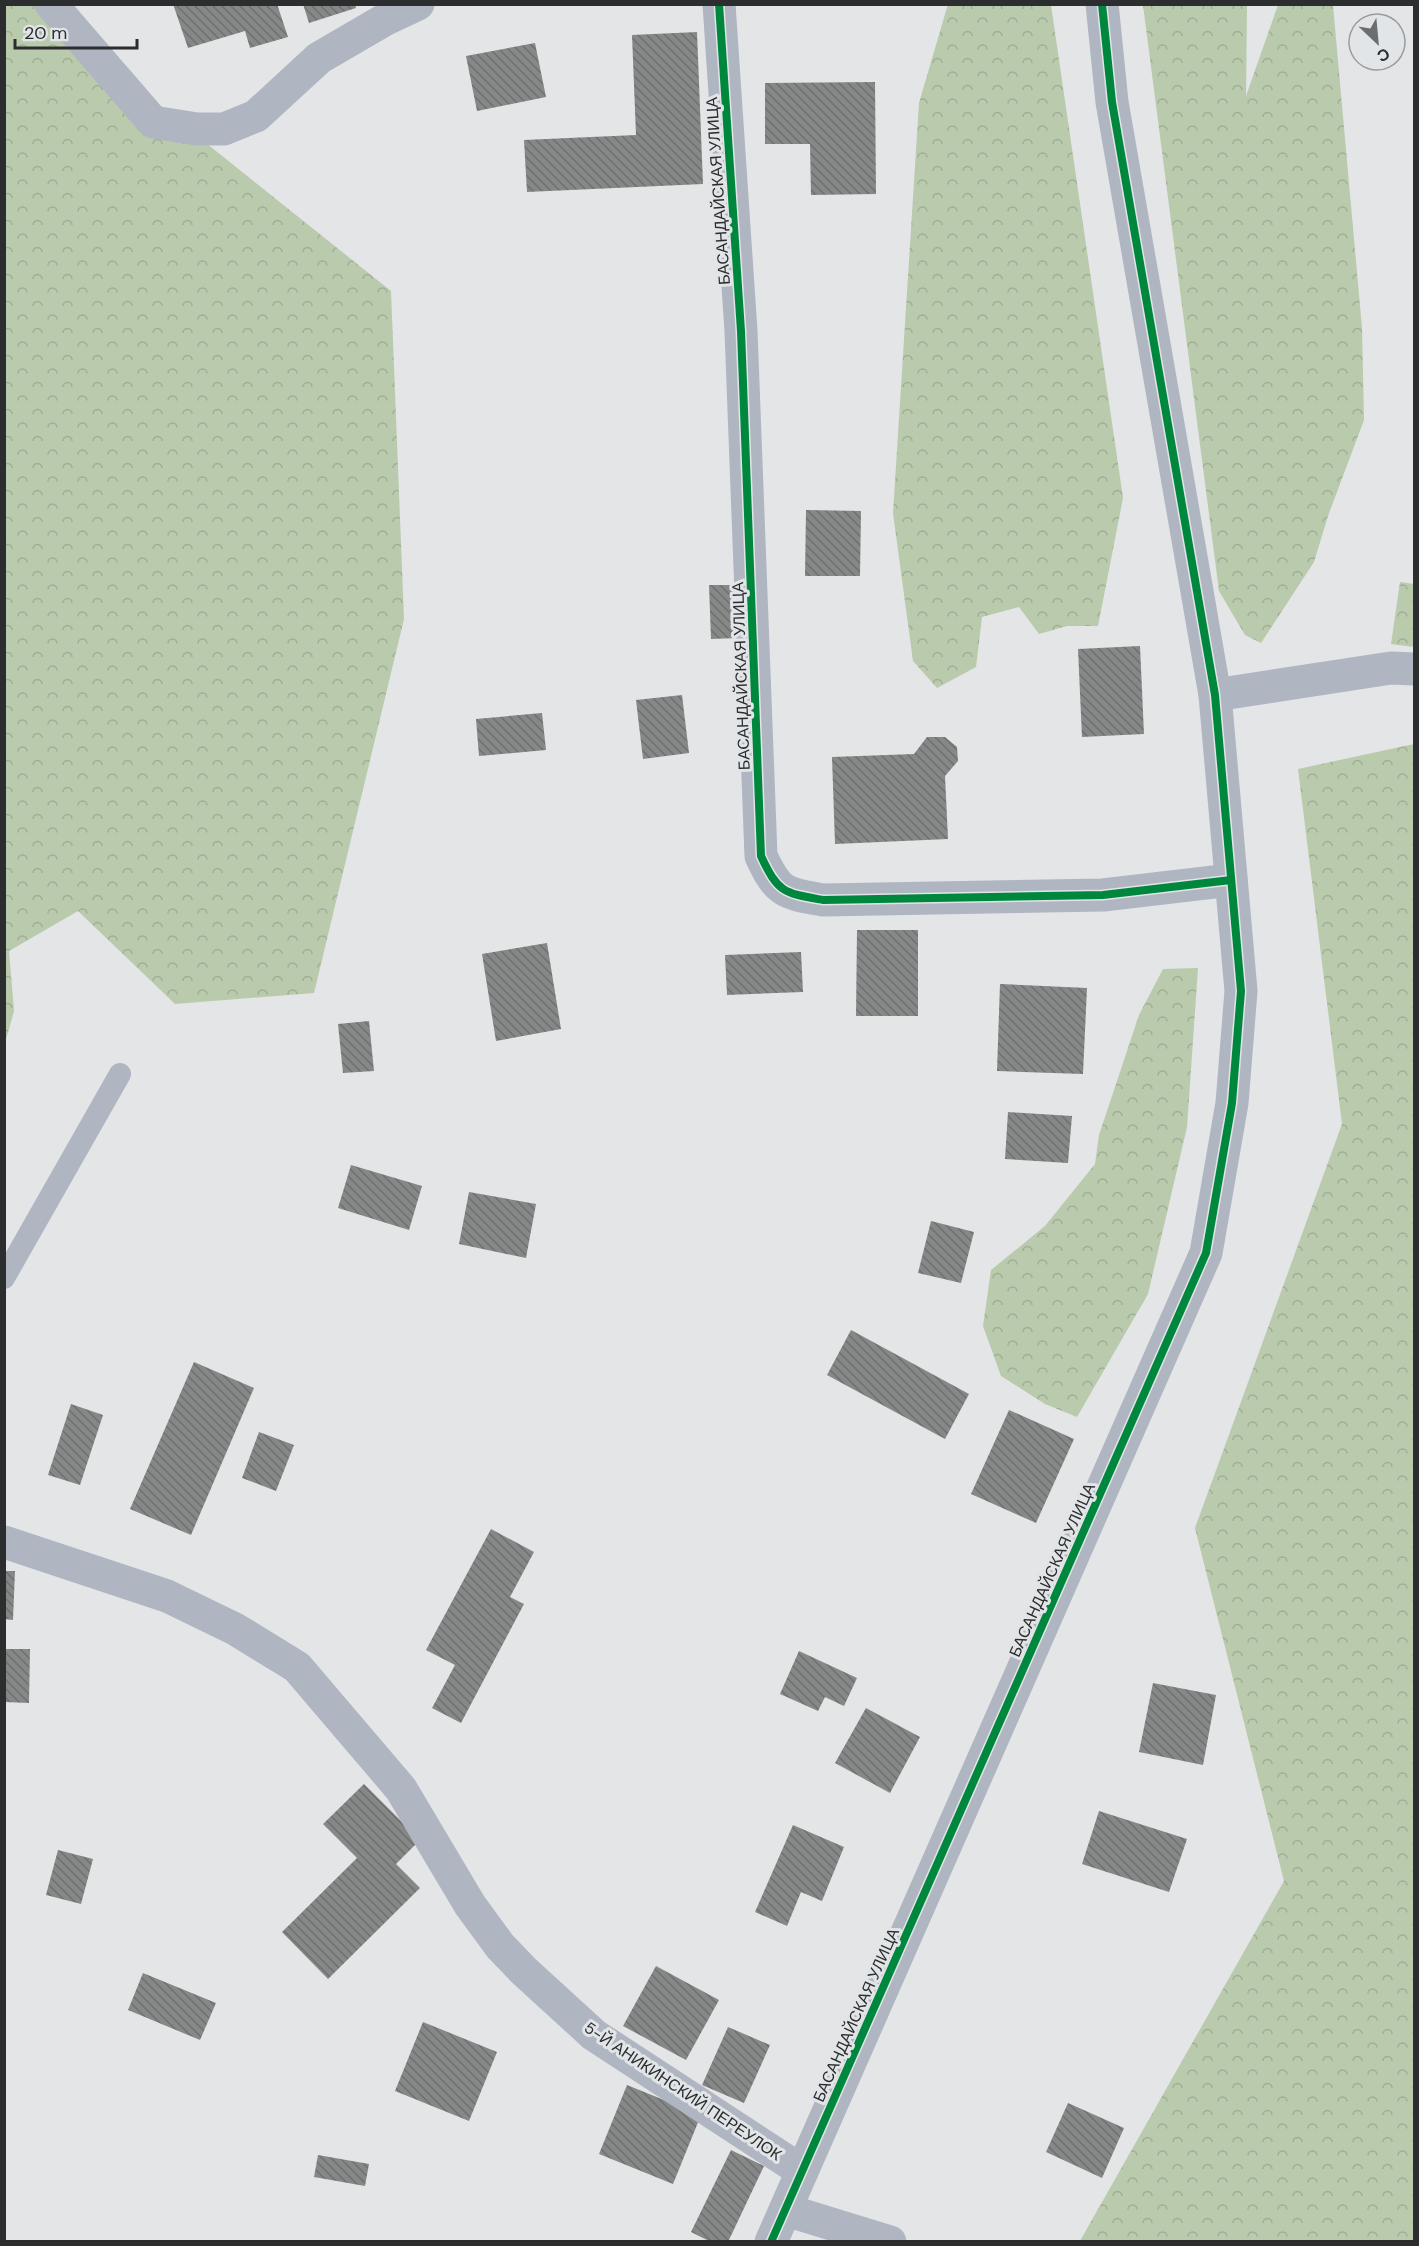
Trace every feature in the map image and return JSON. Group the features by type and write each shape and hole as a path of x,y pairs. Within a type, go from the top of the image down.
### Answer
{"street":[{"path":"51,4 153,122 197,129 224,129 256,116 319,58 386,19 418,4"},
{"name":"БАСАНДАЙСКАЯ УЛИЦА","path":"719,4 741,331 761,856 772,879 790,894 823,900 1103,896 1232,880"},
{"name":"БАСАНДАЙСКАЯ УЛИЦА","path":"771,2241 1206,1253 1232,1102 1241,991 1215,695 1112,102 1102,4"},
{"path":"1215,695 1391,668 1414,669"},
{"name":"5-Й АНИКИНСКИЙ ПЕРЕУЛОК","path":"4,1542 167,1596 235,1629 297,1667 400,1789 470,1905 500,1946 524,1971 594,2035 802,2172"},
{"path":"786,2210 890,2241"}],"lane":[{"path":"4,1278 120,1074"}],"green space":[{"path":"32,4 391,291 404,619 314,993 175,1004 78,911 9,951 14,1011 5,1043 4,5"},
{"path":"948,4 1051,5 1123,498 1098,626 1067,626 1039,634 1019,607 982,617 976,667 937,688 913,661 893,513 919,103"},
{"path":"1143,5 1247,5 1246,96 1278,5 1333,5 1362,328 1364,420 1328,516 1314,562 1261,643 1245,635 1219,591"},
{"path":"1400,582 1414,584 1414,647 1391,644"},
{"path":"1414,744 1414,2241 1080,2241 1284,1881 1195,1528 1342,1124 1298,769"},
{"path":"1198,968 1187,1127 1148,1294 1077,1417 1045,1404 1001,1376 983,1326 991,1270 1045,1226 1095,1164 1099,1135 1139,1015 1163,969"}],"building":[{"path":"173,4 277,4 288,37 250,48 245,31 188,48"},
{"path":"303,4 355,4 356,8 309,23"},
{"path":"697,32 703,184 527,192 524,140 636,135 632,35"},
{"path":"535,43 546,97 477,111 466,56"},
{"path":"875,82 876,194 811,195 810,144 765,144 765,83"},
{"path":"806,510 861,511 860,576 805,576"},
{"path":"709,585 736,585 738,638 711,639"},
{"path":"1140,646 1144,734 1082,737 1078,649"},
{"path":"682,695 689,753 643,759 636,700"},
{"path":"542,713 546,750 479,756 476,719"},
{"path":"927,737 945,737 957,747 958,761 945,776 948,839 835,844 832,757 914,754"},
{"path":"857,930 918,930 918,1016 856,1016"},
{"path":"547,943 561,1029 496,1041 482,954"},
{"path":"801,952 803,992 727,995 725,955"},
{"path":"1000,984 1087,988 1083,1074 997,1071"},
{"path":"369,1021 374,1071 343,1073 338,1024"},
{"path":"1008,1112 1072,1116 1068,1163 1005,1159"},
{"path":"351,1165 422,1186 409,1230 338,1208"},
{"path":"469,1192 536,1204 526,1258 459,1244"},
{"path":"931,1221 974,1232 961,1283 918,1273"},
{"path":"851,1330 969,1394 945,1439 827,1375"},
{"path":"194,1362 254,1388 191,1535 130,1509"},
{"path":"71,1404 103,1415 80,1485 48,1475"},
{"path":"1009,1410 1074,1439 1036,1523 971,1494"},
{"path":"259,1432 294,1445 276,1491 242,1478"},
{"path":"491,1529 534,1552 510,1597 524,1604 461,1723 432,1708 455,1665 426,1650"},
{"path":"4,1571 15,1571 13,1620 4,1619"},
{"path":"4,1649 30,1649 29,1703 4,1702"},
{"path":"799,1651 857,1678 844,1706 825,1697 818,1711 780,1694"},
{"path":"1153,1683 1216,1695 1203,1765 1139,1752"},
{"path":"866,1708 920,1737 890,1793 835,1763"},
{"path":"364,1784 420,1840 396,1864 420,1888 328,1979 282,1932 357,1858 323,1824"},
{"path":"1099,1811 1187,1839 1169,1892 1082,1864"},
{"path":"793,1825 844,1847 822,1901 801,1892 787,1926 755,1912"},
{"path":"58,1850 93,1859 81,1904 46,1895"},
{"path":"656,1966 719,2000 686,2060 623,2026"},
{"path":"143,1973 216,2003 200,2040 128,2010"},
{"path":"423,2022 497,2052 469,2121 395,2091"},
{"path":"728,2027 770,2045 744,2103 702,2085"},
{"path":"627,2085 701,2115 673,2184 599,2154"},
{"path":"1068,2103 1124,2128 1102,2178 1046,2152"},
{"path":"731,2150 764,2166 728,2242 711,2242 691,2232"},
{"path":"318,2155 369,2164 365,2186 314,2177"}],"cycle path":[{"path":"719,4 741,331 761,856 772,878 791,893 823,900 1103,895 1231,880"},
{"path":"771,2242 1206,1253 1232,1103 1241,991 1215,695 1112,102 1102,4"}]}
